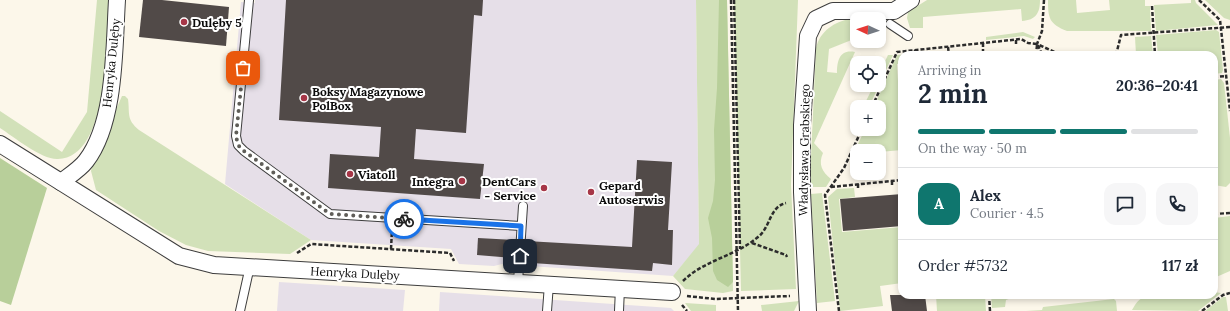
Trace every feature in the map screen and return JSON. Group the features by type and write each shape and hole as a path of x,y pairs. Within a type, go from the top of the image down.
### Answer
{"street":[{"name":"Henryka Dulęby","path":"61,182 86,161 99,137 109,104 117,0"},
{"name":"Władysława Grabskiego","path":"808,311 802,203 802,125 808,36 816,20 833,11 894,11 911,0"},
{"name":"Henryka Dulęby","path":"0,144 180,256 214,265 672,292"}],"lane":[{"path":"249,0 236,136 238,145 244,151 330,214 521,226"},
{"path":"890,24 908,36"},
{"path":"518,282 523,206"},
{"path":"240,311 250,266"},
{"path":"547,311 549,284"},
{"path":"618,311 620,288"}],"path":[{"path":"731,0 738,250"},
{"path":"734,0 738,311"},
{"path":"1036,51 1037,44 1042,31 1044,0"},
{"path":"1199,0 1220,20 1222,27 1230,111"},
{"path":"1152,6 1155,51"},
{"path":"1117,51 1121,36 1230,27"},
{"path":"906,51 1021,39 1028,43 1037,44 1052,51"},
{"path":"1016,40 1016,46"},
{"path":"982,43 983,51"},
{"path":"1037,44 1040,51"},
{"path":"948,47 948,51"},
{"path":"875,100 898,52"},
{"path":"1218,77 1226,76"},
{"path":"839,311 825,195 844,168 859,136"},
{"path":"830,187 898,180"},
{"path":"892,181 892,187"},
{"path":"858,184 858,189"},
{"path":"672,292 686,278 706,265 738,250 751,242 764,231 773,210 778,206 785,203 802,203"},
{"path":"1218,214 1230,213"},
{"path":"391,249 393,218"},
{"path":"751,242 786,255 788,262"},
{"path":"291,257 311,244 450,253 456,266"},
{"path":"672,292 715,299 781,297"},
{"path":"1218,298 1223,294 1230,293"},
{"path":"989,299 990,311"},
{"path":"1202,311 1217,299"}],"shaded area":[{"path":"255,0 696,0 699,245 673,276 502,264 494,266 459,264 451,249 311,240 225,184 241,2 255,3"},
{"path":"279,282 405,290 403,311 277,311"},
{"path":"440,292 671,308 674,311 439,311"}],"green space":[{"path":"97,0 110,0 106,66 97,118 88,139 75,153 58,159 44,156 0,128 0,111 62,152 87,112"},
{"path":"696,0 727,0 733,291 723,293 685,289 673,276 699,244"},
{"path":"719,0 727,0 733,282 728,287 717,280 713,271 712,238 708,218 713,201 715,180 714,130 717,88"},
{"path":"734,0 798,0 791,185 796,289 741,291"},
{"path":"927,0 1040,0 1038,12 1034,17 1027,20 1022,21 1021,9 923,17 923,28 910,28 907,18 908,12"},
{"path":"1048,0 1076,0 1077,13 1110,10 1109,0 1145,0 1145,6 1150,6 1151,31 1067,31 1056,26 1051,20 1048,11"},
{"path":"1191,0 1195,0 1196,3 1218,25 1156,31 1154,5 1191,3"},
{"path":"1205,0 1230,0 1230,20 1224,18"},
{"path":"850,19 850,41 829,49 827,72 837,73 840,56 846,52 855,52 853,56 850,56 850,63 814,143 823,153 821,161 822,168 825,174 831,179 826,187 811,187 816,48 821,37 829,28"},
{"path":"1216,30 1219,32 1223,70 1222,73 1218,74 1218,51 1158,51 1156,35"},
{"path":"1023,32 1035,37 1033,39 1024,36 986,40 986,37"},
{"path":"1151,36 1153,51 1136,51 1135,37"},
{"path":"888,55 893,55 886,70 886,59"},
{"path":"898,55 898,150 886,151 886,144 858,144 862,136 886,136 886,100 877,100 881,92 886,92 886,80"},
{"path":"1218,79 1221,79 1224,83 1230,138 1230,183 1226,187 1218,186"},
{"path":"870,92 876,92 872,100 866,100"},
{"path":"122,96 125,96 128,99 130,119 139,130 311,240 290,254 208,251 186,245 159,231 96,190 91,171 93,161"},
{"path":"0,158 47,188 11,305 0,301"},
{"path":"854,188 855,197 839,199 842,232 898,227 898,284 880,286 883,306 840,311 828,197 837,189"},
{"path":"822,193 835,301 817,303 811,194"},
{"path":"1230,216 1230,271 1218,276 1218,218"},
{"path":"1223,297 1226,297 1228,311 1205,311"},
{"path":"936,299 985,299 986,311 937,311"},
{"path":"991,299 1009,299 1006,300 1005,307 992,308"},
{"path":"1114,299 1116,301 1117,311 1026,311 1042,310 1043,307"},
{"path":"1213,299 1198,311 1132,310 1139,300"},
{"path":"799,301 794,311 762,311 761,305"},
{"path":"685,303 716,305 716,311 691,311"}],"building":[{"name":"Dulęby 5","path":"143,0 162,0 229,7 226,46 139,37"},
{"path":"286,0 483,0 482,16 474,15 466,133 416,129 414,159 484,164 480,199 328,188 330,154 379,157 381,127 279,120"},
{"path":"637,160 672,162 668,230 673,230 672,265 653,263 652,271 532,263 532,259 525,258 526,241 632,247"},
{"path":"898,194 898,226 843,231 840,199"},
{"path":"478,238 515,240 514,258 477,255"},
{"path":"890,295 898,295 898,299 926,299 927,311 892,311"}],"way so far":[{"path":"243,68 236,136 238,145 244,151 330,214 404,219"}],"place":[{"name":"Dulęby 5","path":"184,22"},
{"name":"Boksy Magazynowe PolBox","path":"304,98"},
{"name":"Viatoll","path":"350,174"},
{"name":"Integra","path":"462,181"},
{"name":"DentCars - Service","path":"544,188"},
{"name":"Gepard Autoserwis","path":"591,192"}],"route":[{"path":"404,219 521,226 520,256"}]}
